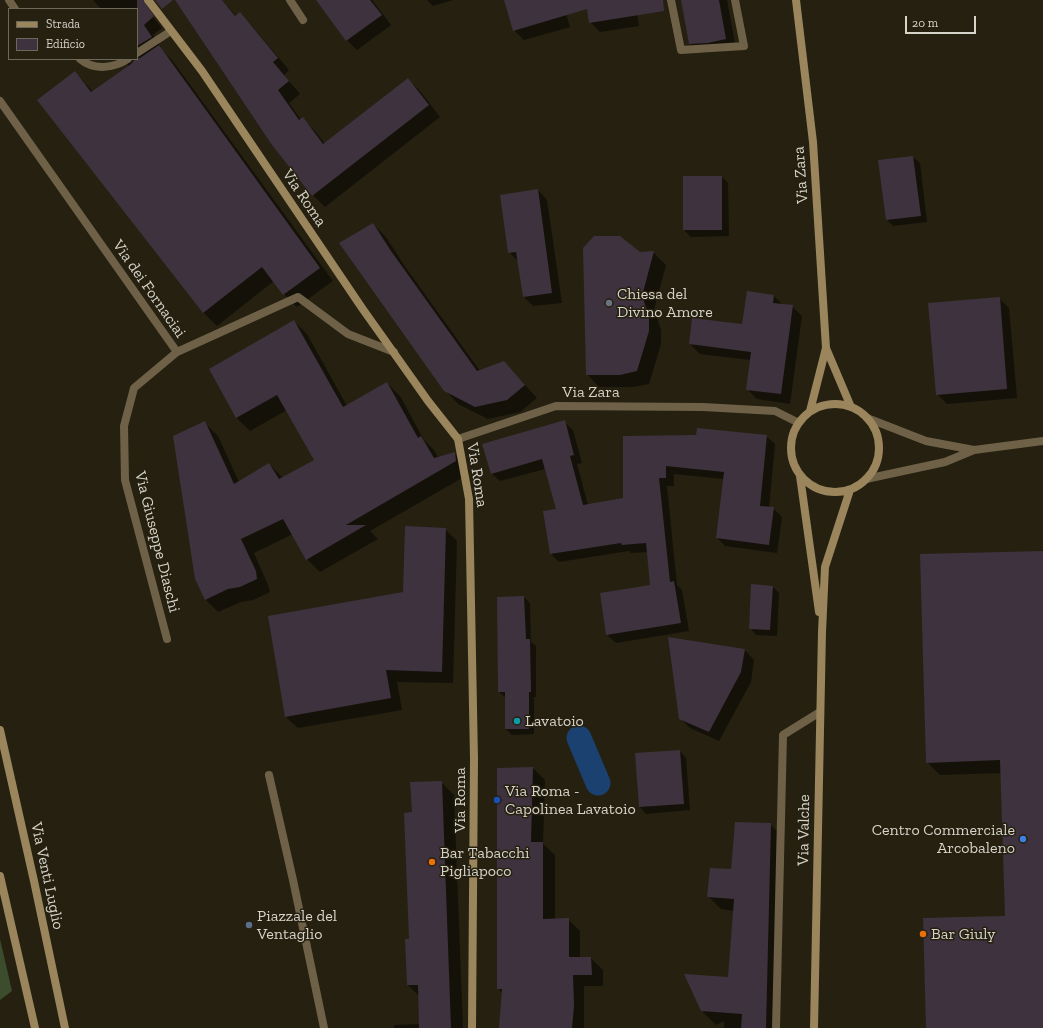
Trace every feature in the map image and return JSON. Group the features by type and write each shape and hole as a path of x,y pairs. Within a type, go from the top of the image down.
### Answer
{"main road":[{"name":"Via Roma","path":"148,0 202,72 358,302 458,439 469,499 474,759 472,1028"},
{"name":"Via Zara","path":"796,0 813,142 826,348 810,411"},
{"name":"Via Zara","path":"826,348 851,407"},
{"path":"841,404 851,407 860,411 874,427 878,438 878,458 873,470 866,479 850,490 833,493 824,491 812,486 800,476 794,465 791,452 793,432 804,416 820,406 841,404"},
{"name":"Via Valche","path":"800,476 822,632"},
{"name":"Via Valche","path":"814,1028 820,712 825,567 850,490"},
{"name":"Via Venti Luglio","path":"0,730 65,1028"},
{"path":"0,876 35,1028"}],"street":[{"path":"290,0 304,20"},
{"path":"671,0 681,50 744,46 735,0"},
{"path":"138,52 171,31"},
{"path":"82,60 98,68 120,64 126,60"},
{"name":"Via dei Fornaciai","path":"0,100 177,352 298,297 348,334 394,352"},
{"name":"Via Giuseppe Diaschi","path":"167,639 125,480 124,426 134,388 177,352"},
{"name":"Via Zara","path":"458,439 556,406 703,407 775,411 799,423"},
{"path":"867,418 926,441 974,450"},
{"path":"866,479 945,462 974,450 1043,441"},
{"path":"776,1028 783,736 820,712"},
{"path":"269,775 294,880 324,1028"}],"green space":[{"path":"0,939 12,991 0,1000"}],"building":[{"path":"137,0 143,0 154,16 144,25 152,37 138,45 138,8"},
{"path":"155,0 173,0 162,9"},
{"path":"175,0 222,0 235,16 240,12 278,58 273,62 289,81 278,90 299,120 303,117 323,144 408,78 429,105 312,196 272,145"},
{"path":"316,0 370,0 382,15 346,41"},
{"path":"504,0 663,0 664,11 589,23 587,9 513,31"},
{"path":"681,0 719,0 726,39 708,43 689,44"},
{"path":"159,45 320,268 283,295 262,267 203,313 37,100 75,71 91,92 131,64 134,60 138,60"},
{"path":"913,156 921,216 886,220 878,160"},
{"path":"683,176 722,176 722,230 683,230"},
{"path":"538,189 552,293 523,297 516,252 508,253 500,195"},
{"path":"373,223 391,251 477,371 504,361 525,385 507,400 475,407 444,391 339,243"},
{"name":"Chiesa del Divino Amore","path":"594,236 620,236 640,252 654,251 642,296 649,316 649,331 637,371 620,375 586,375 583,248"},
{"path":"747,291 774,295 773,303 793,305 781,394 746,390 751,352 689,344 692,318 742,324"},
{"path":"1000,297 1007,389 936,395 928,303"},
{"path":"294,320 343,407 387,382 418,438 421,436 434,458 455,452 456,461 346,525 366,525 306,560 283,519 241,539 256,571 257,579 240,587 228,589 205,600 195,579 173,436 205,421 234,484 269,463 279,479 314,460 277,395 236,418 209,369"},
{"path":"565,420 574,455 570,456 583,505 623,498 623,436 696,435 697,428 767,435 760,506 774,507 769,545 716,538 724,472 666,466 666,478 659,478 670,582 674,581 681,623 606,635 600,593 650,585 646,543 622,545 621,543 550,554 543,511 556,509 542,459 491,474 482,444"},
{"path":"405,526 446,528 442,672 386,670 391,698 285,717 268,616 403,592"},
{"name":"Centro Commerciale Arcobaleno","path":"1043,551 1043,1028 926,1028 923,918 1005,916 1000,760 926,763 920,554"},
{"path":"751,584 773,586 770,630 749,629"},
{"path":"524,596 526,639 530,639 531,692 529,692 529,729 505,729 505,692 498,692 497,597"},
{"path":"668,637 745,649 741,672 709,732 679,719"},
{"path":"680,750 684,804 639,807 635,753"},
{"path":"533,767 531,842 543,842 543,919 569,918 569,957 591,957 592,975 573,975 574,1006 572,1028 499,1028 502,989 497,989 497,768"},
{"path":"442,781 451,1028 419,1028 418,985 407,985 405,939 409,939 404,813 412,812 410,782"},
{"path":"735,822 771,823 766,1028 741,1028 742,1014 701,1011 684,974 728,977 734,899 707,897 710,868 731,869"}],"waterway":[{"path":"579,738 598,783"}],"place":[{"name":"Chiesa del Divino Amore","path":"609,303"},
{"name":"Lavatoio","path":"517,721"},
{"name":"Via Roma - Capolinea Lavatoio","path":"497,800"},
{"name":"Centro Commerciale Arcobaleno","path":"1023,839"},
{"name":"Bar Tabacchi Pigliapoco","path":"432,862"},
{"name":"Piazzale del Ventaglio","path":"249,925"},
{"name":"Bar Giuly","path":"923,934"}]}
